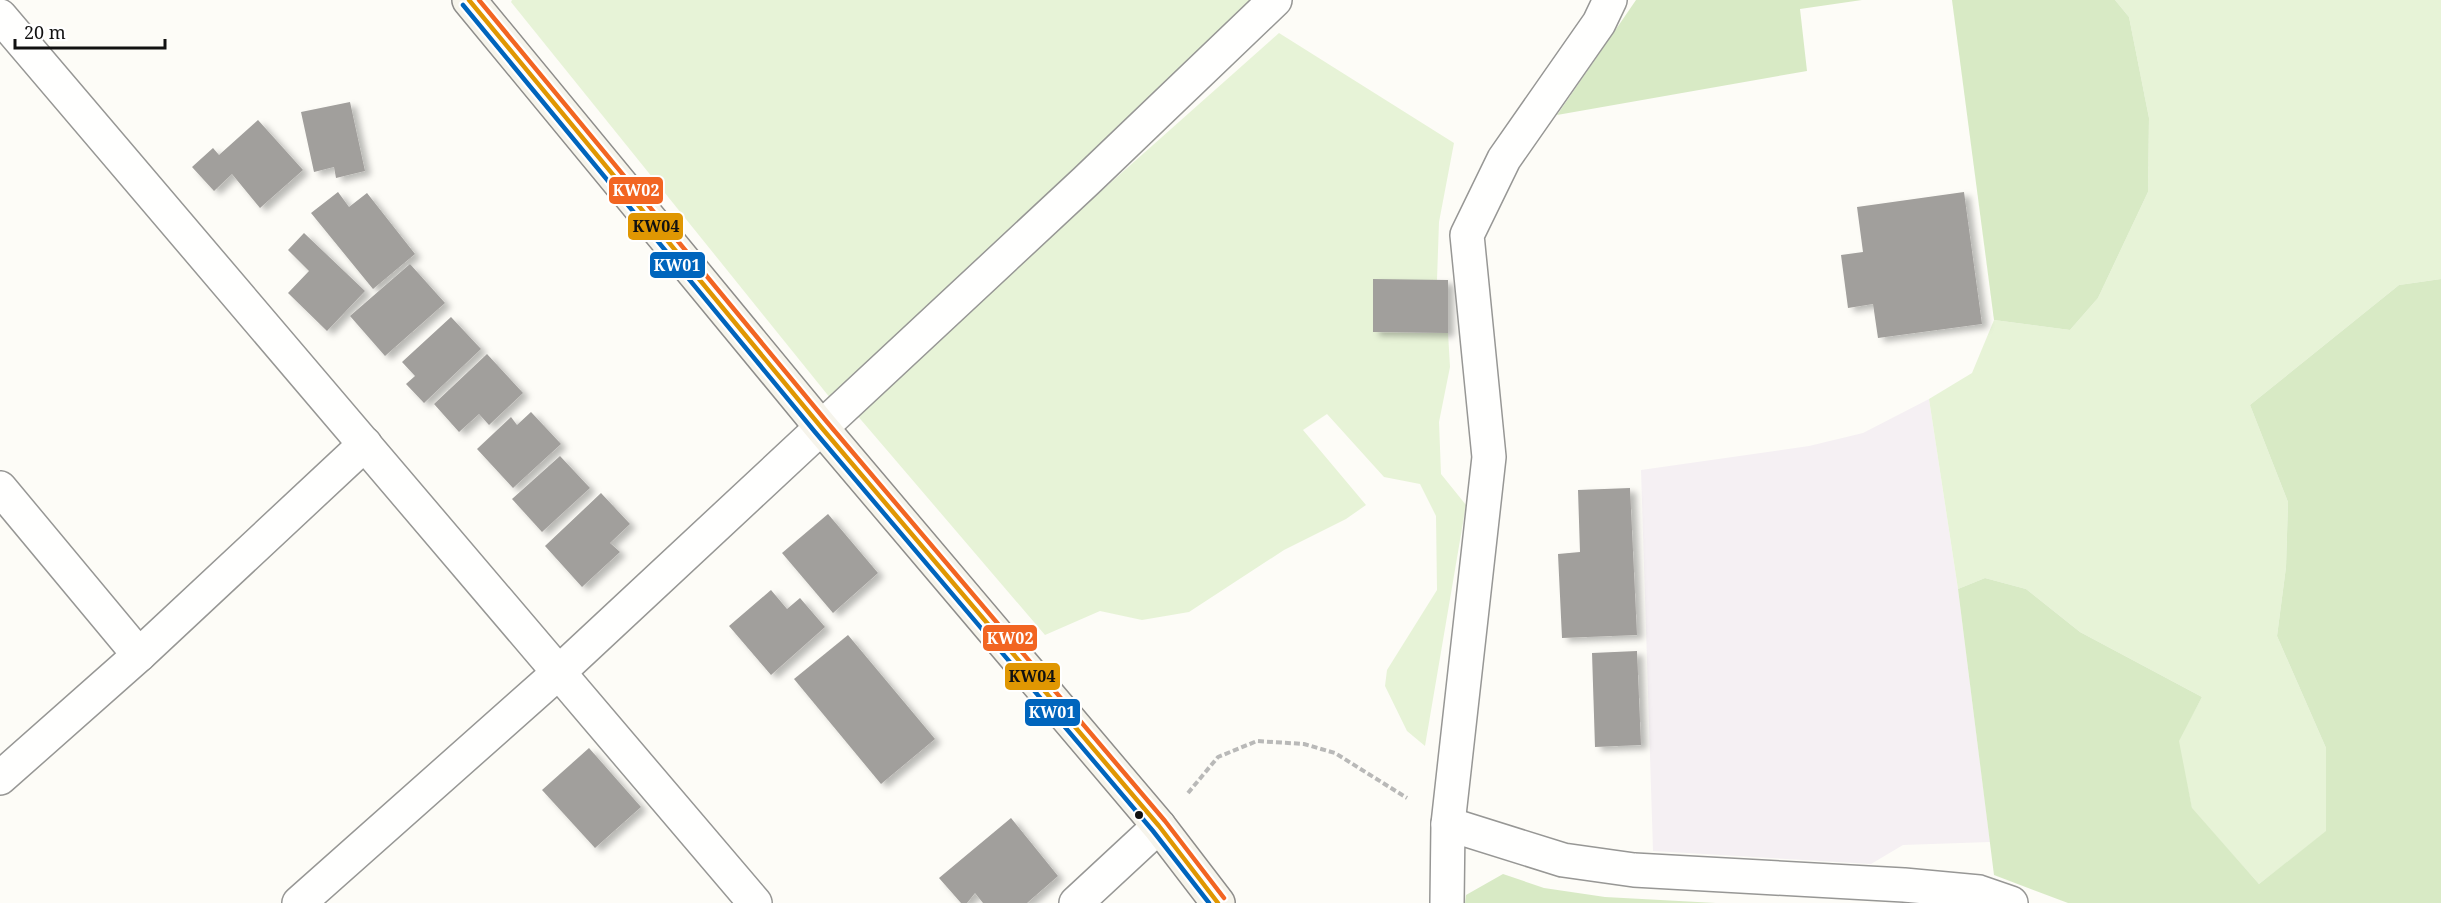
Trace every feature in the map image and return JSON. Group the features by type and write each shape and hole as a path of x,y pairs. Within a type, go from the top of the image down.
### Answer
{"main road":[{"path":"469,0 821,427 1159,826 1218,903"}],"street":[{"path":"299,903 558,673 1086,182 1275,0"},
{"path":"1447,903 1448,824 1489,457 1467,235 1504,159 1599,23 1610,0"},
{"path":"0,16 755,903"},
{"path":"0,778 139,655 365,444"},
{"path":"0,488 139,655"},
{"path":"1448,824 1563,860 1634,870 1904,885 1978,892 2011,903"},
{"path":"1076,903 1159,826"}],"path":[{"path":"1159,826 1218,757 1257,741 1304,744 1335,753 1448,824"}],"shaded area":[{"path":"1929,399 1958,589 1990,842 1903,845 1871,864 1653,851 1641,470 1809,446 1863,433"}],"green space":[{"path":"512,0 1260,0 835,404 511,2"},
{"path":"1636,0 1862,0 1800,9 1807,71 1557,115"},
{"path":"1952,0 2115,0 2129,17 2149,118 2148,192 2098,298 2070,330 1994,320"},
{"path":"2115,0 2441,0 2441,279 2399,285 2250,405 2288,502 2286,567 2277,636 2326,748 2327,831 2259,884 2192,809 2178,741 2202,697 2080,632 2026,589 1985,578 1958,589 1929,399 1972,373 1994,320 2070,330 2098,298 2148,192 2149,118 2129,17"},
{"path":"1279,33 1454,143 1439,222 1437,280 1373,280 1373,332 1448,333 1450,367 1439,422 1441,474 1466,505 1425,746 1407,731 1385,686 1387,670 1437,590 1436,516 1420,484 1384,477 1327,414 1303,430 1366,505 1346,519 1284,550 1189,612 1142,620 1100,611 1045,635 856,414 920,352"},
{"path":"2441,279 2441,903 2068,903 1994,875 1958,589 1985,578 2026,589 2080,632 2202,697 2179,741 2192,808 2259,884 2326,831 2326,748 2277,636 2286,567 2288,502 2250,405 2399,285"},
{"path":"1503,874 1544,888 1605,897 1716,903 1465,903 1466,895"}],"building":[{"path":"350,102 365,171 336,178 334,167 314,172 301,112"},
{"path":"258,120 303,170 260,208 232,174 214,191 192,167 213,148 219,155"},
{"path":"338,192 349,207 367,193 415,254 373,289 311,213"},
{"path":"1964,192 1982,324 1878,338 1873,304 1848,308 1841,255 1863,252 1857,207"},
{"path":"304,233 365,291 327,331 288,293 309,271 288,250"},
{"path":"410,264 445,303 385,356 350,316"},
{"path":"1373,279 1448,280 1448,333 1373,332"},
{"path":"451,317 481,349 424,403 406,384 415,376 402,362"},
{"path":"487,354 523,393 489,425 479,414 459,432 434,404"},
{"path":"531,412 561,444 513,488 477,449 511,417 517,425"},
{"path":"560,456 590,488 542,532 512,499"},
{"path":"1630,488 1637,635 1562,638 1558,554 1580,552 1578,490"},
{"path":"601,493 630,524 610,543 620,552 582,587 545,546"},
{"path":"828,514 878,573 833,613 782,553"},
{"path":"771,590 787,609 800,598 825,627 771,675 729,626"},
{"path":"848,635 935,739 881,784 794,679"},
{"path":"1637,651 1641,745 1595,747 1592,653"},
{"path":"589,748 641,807 595,848 542,790"},
{"path":"1011,818 1058,876 1027,903 983,903 975,893 967,903 961,903 939,878"}],"transit line":[{"name":"KW04","path":"469,0 821,427 1159,826 1218,903"},
{"name":"KW02","path":"479,0 827,422 1165,821 1224,898"},
{"name":"KW01","path":"463,5 815,432 1153,831 1209,903"}]}
